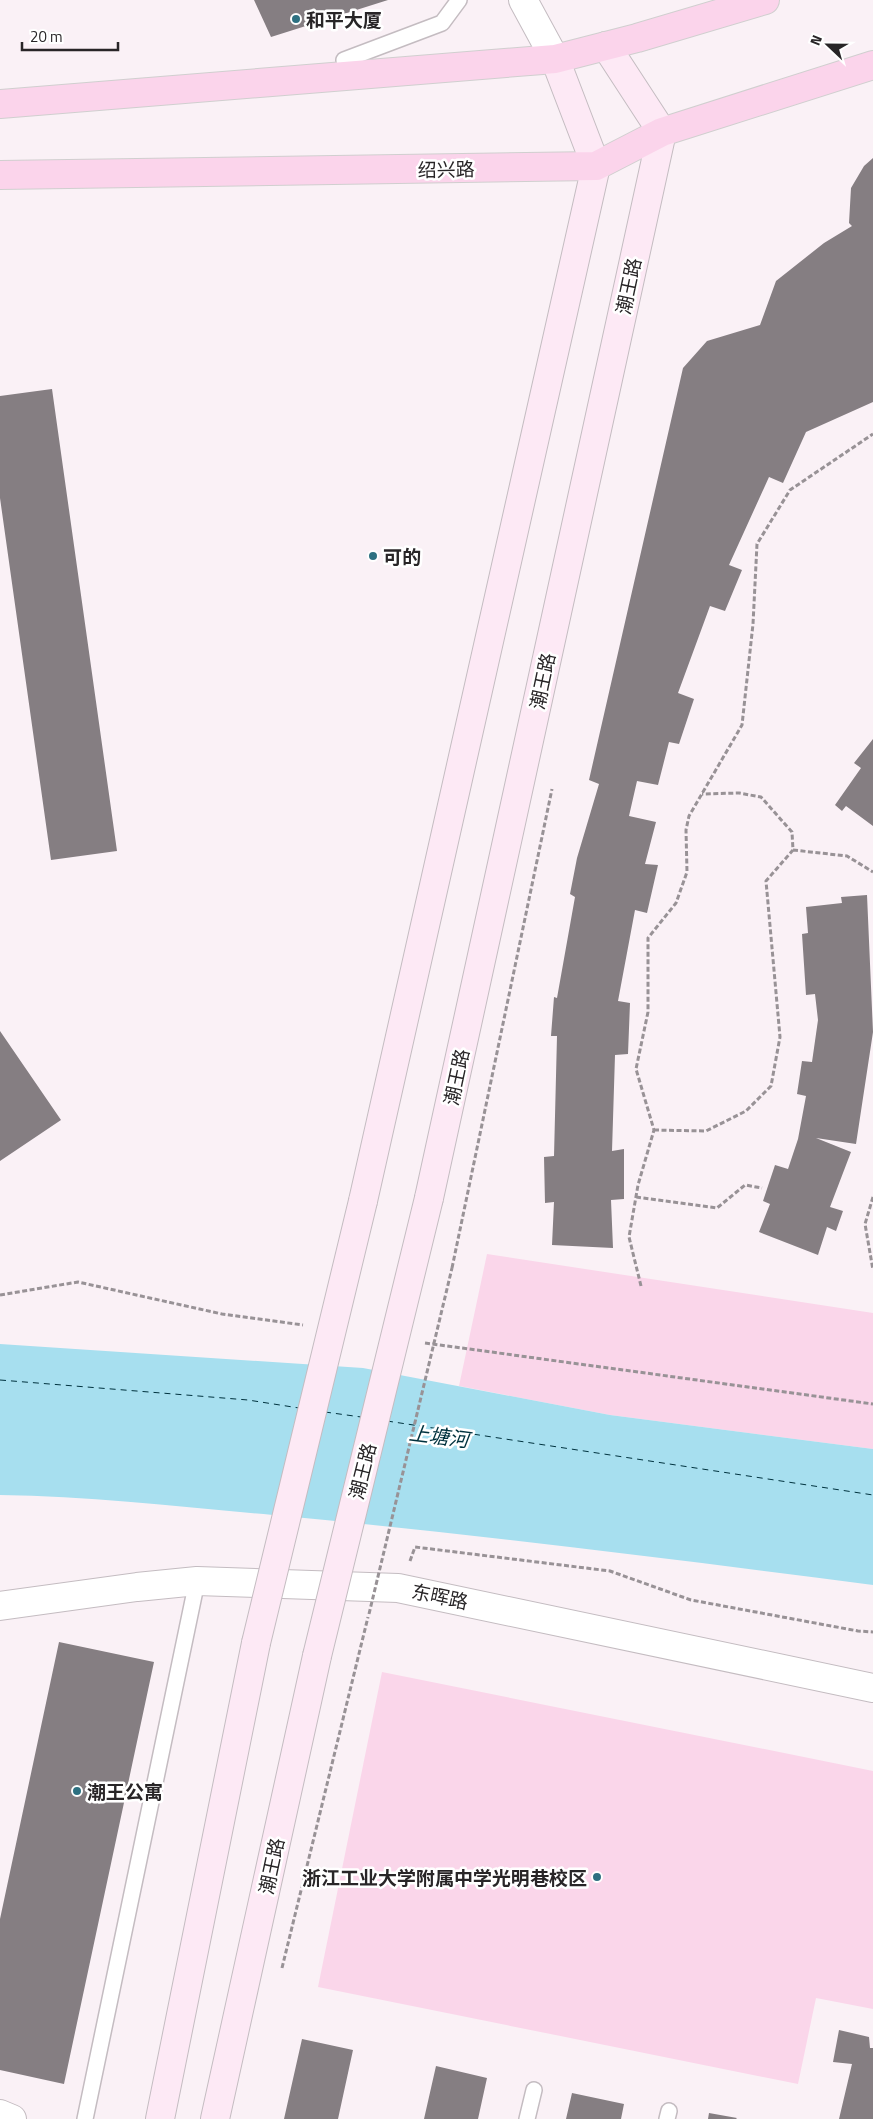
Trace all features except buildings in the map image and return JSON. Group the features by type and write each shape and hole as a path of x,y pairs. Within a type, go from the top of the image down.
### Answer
{"main road":[{"path":"0,104 555,59 765,0"},
{"path":"606,46 662,132"},
{"path":"160,2119 256,1643 363,1202 596,166 555,59"},
{"name":"绍兴路","path":"0,175 596,166 662,132 873,66"},
{"name":"潮王路","path":"215,2119 317,1656 429,1198 662,132"}],"street":[{"path":"524,0 555,59"},
{"name":"东晖路","path":"0,1606 137,1587 197,1581 398,1588 873,1688"},
{"path":"0,2114 12,2119"}],"lane":[{"path":"344,60 442,23 459,0"},
{"path":"85,2119 197,1581"},
{"path":"527,2119 534,2090"}],"path":[{"path":"641,1286 629,1237 636,1197 654,1130 636,1069 648,1012 648,938 676,902 688,872 687,823 742,725 753,624 757,544 790,490 873,434"},
{"path":"654,1130 706,1130 746,1111 771,1086 780,1037 766,881 793,850 792,832 761,797 740,793 702,794"},
{"path":"793,850 847,856 873,872"},
{"path":"636,1197 717,1208 745,1185 762,1188"},
{"path":"873,1197 865,1224 873,1270"},
{"path":"281,1974 452,1268"},
{"path":"0,1295 78,1282 222,1314 309,1326"},
{"path":"416,1341 873,1404"},
{"path":"398,1588 415,1547 610,1570 691,1600 858,1631 873,1632"}],"shaded area":[{"path":"487,1254 873,1313 873,1449 610,1415 459,1386"},
{"name":"浙江工业大学附属中学光明巷校区","path":"382,1672 873,1771 873,2009 816,1998 798,2084 318,1987"}],"water":[{"name":"上塘河","path":"0,1344 363,1368 610,1415 873,1449 873,1585 573,1547 348,1522 171,1505 0,1495"}],"ferry route":[{"path":"0,1380 248,1400 299,1408"},
{"path":"325,1412 361,1417"},
{"path":"387,1421 873,1495"}],"place":[{"name":"和平大厦","path":"296,19"},
{"name":"可的","path":"373,556"},
{"name":"潮王公寓","path":"77,1791"},
{"name":"浙江工业大学附属中学光明巷校区","path":"597,1877"}]}
